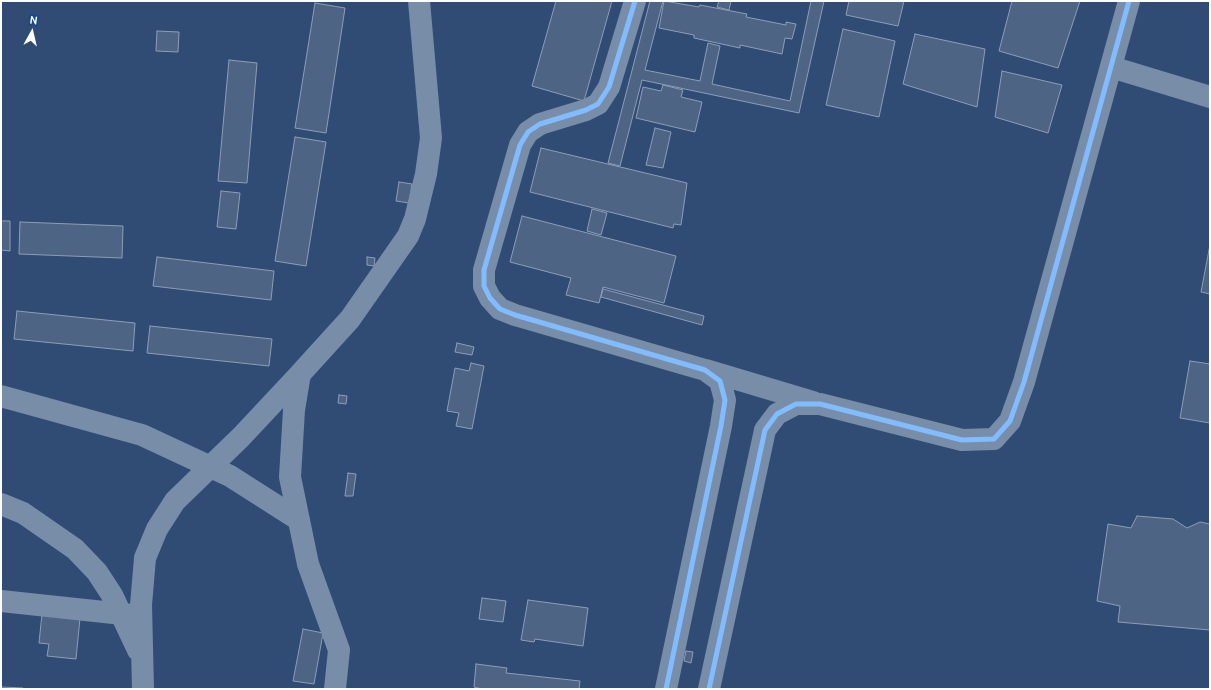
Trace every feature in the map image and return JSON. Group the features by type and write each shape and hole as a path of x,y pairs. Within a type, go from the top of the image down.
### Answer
{"street":[{"path":"143,689 141,657 131,615 145,558 157,529 175,501 211,467 300,374 350,319 408,236 415,219 426,174 431,138 419,1"},
{"path":"635,1 609,87 598,104 586,110 540,124 528,132 520,145 484,270 484,286 490,298 500,309 515,315 820,404 962,440 994,440 1010,422 1024,382 1129,1"},
{"path":"1111,67 1210,97"},
{"path":"666,689 725,400 720,381 705,370"},
{"path":"300,374 294,410 290,476 308,564 339,650 336,689"},
{"path":"1,396 142,435 230,476 299,520"},
{"path":"709,689 765,430 777,414 796,404 820,404"},
{"path":"1,504 23,513 75,549 97,572 112,595 131,615"},
{"path":"1,602 131,615"}],"building":[{"path":"556,1 612,1 584,101 532,86"},
{"path":"650,1 663,1 645,70 700,81 708,43 720,46 712,84 790,101 811,1 824,1 799,113 642,80 620,166 608,163"},
{"path":"664,1 699,7 700,5 747,14 746,17 786,25 786,22 796,24 792,39 785,38 782,54 740,45 740,48 694,38 694,35 659,28"},
{"path":"719,1 731,1 729,10 717,7"},
{"path":"849,1 904,1 898,26 846,15"},
{"path":"1012,1 1080,1 1058,68 999,51"},
{"path":"315,3 345,8 326,133 295,128"},
{"path":"843,29 895,41 879,117 826,105"},
{"path":"157,31 179,32 178,52 156,51"},
{"path":"915,34 985,49 977,107 903,84"},
{"path":"229,60 257,63 247,183 218,181"},
{"path":"1002,71 1062,85 1048,133 995,117"},
{"path":"663,85 683,90 681,97 702,102 695,132 636,118 643,87 661,91"},
{"path":"655,128 671,132 663,168 646,165"},
{"path":"295,137 326,142 306,266 275,261"},
{"path":"541,148 687,183 681,225 674,224 673,228 530,192"},
{"path":"399,182 412,184 409,203 396,201"},
{"path":"221,191 240,193 236,229 217,227"},
{"path":"592,209 607,213 601,235 587,231"},
{"path":"522,216 676,256 664,303 603,287 599,303 566,295 571,278 510,262"},
{"path":"1,221 10,221 10,251 1,250"},
{"path":"20,222 123,226 122,258 19,254"},
{"path":"1210,245 1210,294 1201,292"},
{"path":"157,257 274,271 271,300 153,286"},
{"path":"367,257 375,258 374,266 367,265"},
{"path":"603,289 704,316 702,325 601,297"},
{"path":"17,311 135,323 133,351 14,339"},
{"path":"150,326 272,339 269,366 147,353"},
{"path":"457,343 474,347 472,355 455,352"},
{"path":"1190,361 1210,364 1210,423 1180,418"},
{"path":"471,363 484,366 472,429 456,426 459,413 447,411 455,368 469,371"},
{"path":"339,395 347,396 346,404 338,403"},
{"path":"348,473 356,474 353,496 345,496"},
{"path":"1137,516 1173,519 1187,528 1200,522 1210,524 1210,630 1118,622 1120,606 1097,601 1108,524 1131,528"},
{"path":"482,598 506,601 503,622 479,619"},
{"path":"528,600 588,608 583,646 535,639 534,642 521,640"},
{"path":"42,614 80,618 76,659 47,656 49,644 39,643"},
{"path":"303,629 323,633 314,684 293,681"},
{"path":"686,651 693,652 691,663 684,661"},
{"path":"476,664 507,668 506,673 580,681 579,689 482,689 474,687"},
{"path":"1,687 23,688 23,689 1,689"}],"cycle path":[{"path":"635,1 609,87 598,104 586,110 540,124 528,132 520,145 484,270 484,286 490,298 500,309 515,315 705,370 720,381 725,400 721,426 666,689"},
{"path":"709,689 765,430 777,414 796,404 820,404 962,440 994,439 1010,421 1024,382 1129,1"}]}
